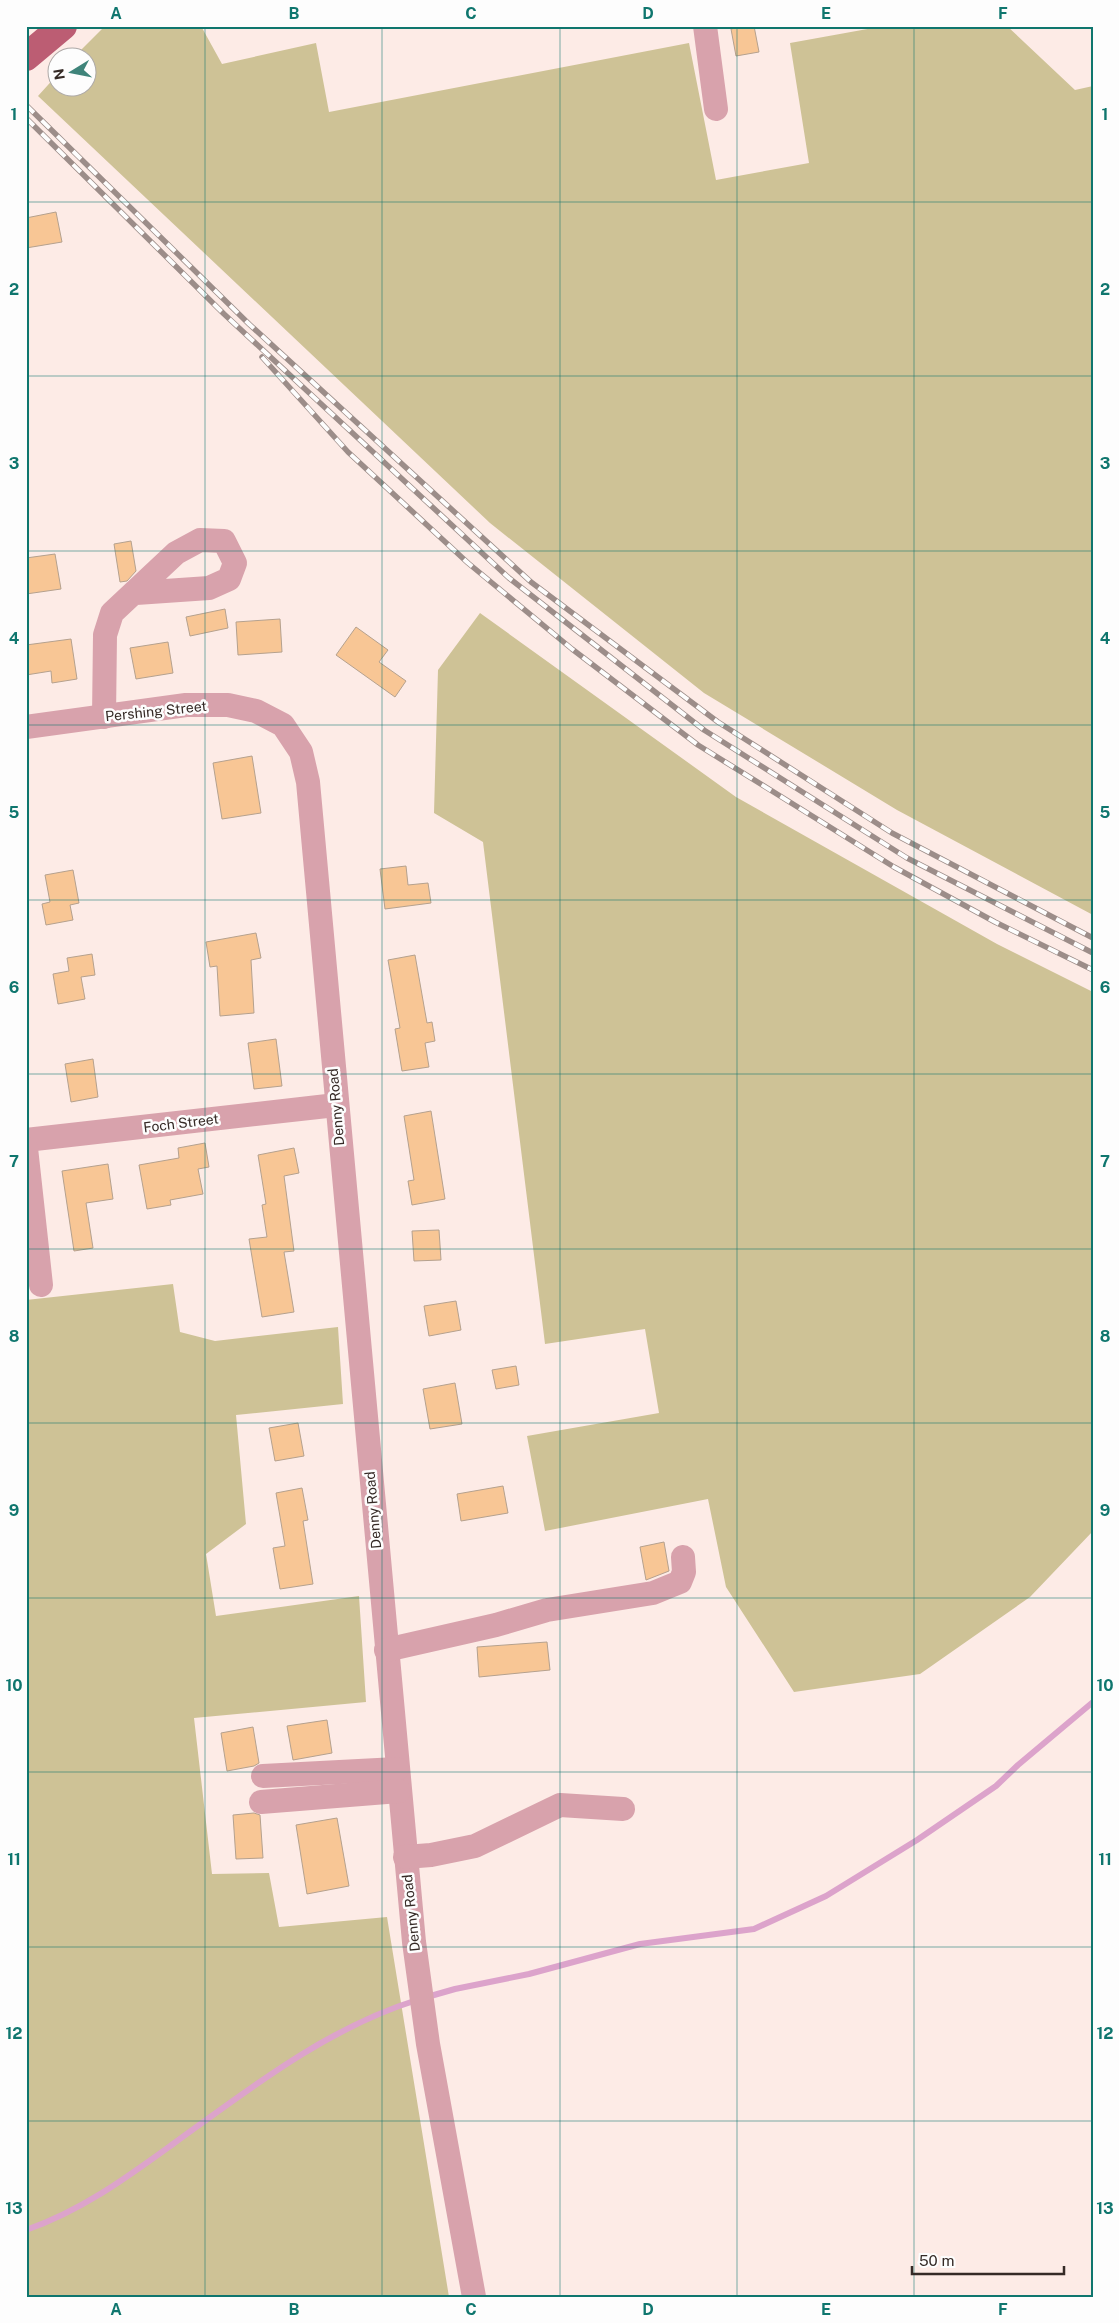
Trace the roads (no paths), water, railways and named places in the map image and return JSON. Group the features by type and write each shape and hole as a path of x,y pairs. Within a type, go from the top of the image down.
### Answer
{"main road":[{"path":"26,57 63,26"}],"street":[{"path":"705,26 716,109"},
{"path":"104,717 105,635 112,613 136,593"},
{"name":"Pershing Street","path":"26,727 186,706 228,705 256,711 283,725"},
{"name":"Denny Road","path":"283,725 301,752 308,782 405,1857 428,2044 474,2297"},
{"name":"Foch Street","path":"26,1140 336,1105"},
{"path":"26,1148 41,1285"},
{"path":"386,1650 496,1625 547,1610 653,1593 680,1582 684,1572 683,1557"},
{"path":"263,1776 398,1780"},
{"path":"261,1802 398,1780"},
{"path":"405,1857 431,1855 475,1846 560,1805 624,1809"}],"waterway":[{"path":"427,1997 455,1989 529,1974 640,1944 754,1929 826,1896 917,1840 996,1786 1093,1702"},
{"path":"26,2230 66,2213 102,2193 260,2082 320,2043 384,2012 417,2000"}],"railway":[{"path":"26,105 249,324 531,582 718,722 892,833 1093,938"},
{"path":"26,118 224,314 509,578 704,730 907,858 1093,953"},
{"path":"262,357 348,452 468,563 572,649 698,745 894,867 995,922 1093,970"}]}
